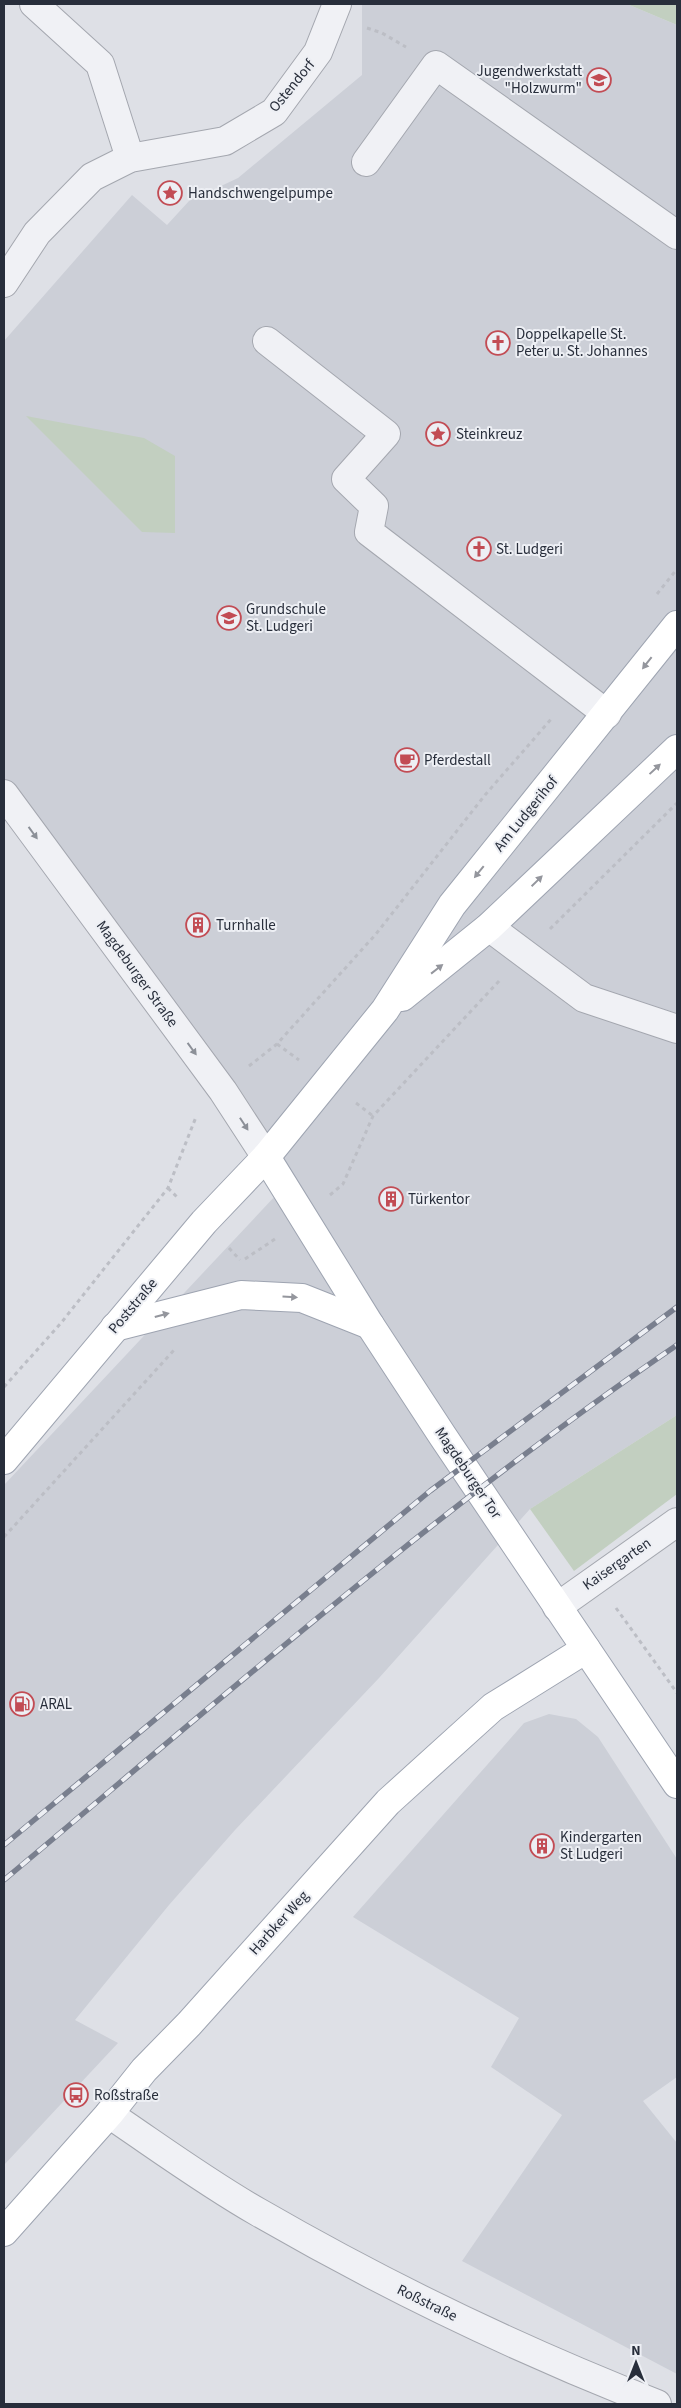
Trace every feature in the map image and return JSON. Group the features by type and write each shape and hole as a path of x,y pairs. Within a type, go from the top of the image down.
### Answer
{"main road":[{"name":"Am Ludgerihof","path":"266,1157 385,1010 452,905 677,625"},
{"name":"Am Ludgerihof","path":"385,1010 489,927 677,749"},
{"name":"Magdeburger Tor","path":"266,1157 370,1325 677,1784"},
{"name":"Poststraße","path":"4,1460 204,1222 266,1157"},
{"path":"115,1327 241,1295 302,1298 370,1325"},
{"name":"Harbker Weg","path":"4,2232 109,2114 144,2070 190,2024 388,1802 493,1707 586,1649"}],"street":[{"path":"34,4 100,64 130,158"},
{"name":"Ostendorf","path":"4,283 37,233 92,178 130,158 225,141 274,112 318,52 335,11"},
{"path":"366,162 436,65 677,235"},
{"path":"267,341 386,434 346,479 374,506 369,532 607,714"},
{"name":"Magdeburger Straße","path":"4,794 223,1091 266,1157"},
{"path":"489,927 584,998 677,1029"},
{"name":"Kaisergarten","path":"557,1607 677,1522"},
{"name":"Roßstraße","path":"109,2114 256,2211 419,2300 578,2374 657,2404"}],"path":[{"path":"335,11 382,33 436,65"},
{"path":"654,598 677,569"},
{"path":"246,1068 277,1044 376,934 485,795 576,690"},
{"path":"241,1295 241,1261 304,1218 343,1184 373,1116 525,953 677,803"},
{"path":"4,1388 61,1323 168,1188 197,1115"},
{"path":"4,1537 179,1346"},
{"path":"595,1579 677,1693"}],"shaded area":[{"path":"362,4 627,4 677,25 677,1415 530,1509 379,1678 235,1830 169,1905 75,2020 118,2043 4,2165 4,1485 277,1194 253,1152 4,809 4,341 132,195 167,225 189,201 238,178 362,75"},
{"path":"549,1714 576,1719 598,1737 677,1859 677,2077 643,2101 677,2143 677,2374 462,2261 562,2115 491,2067 519,2018 353,1917 524,1723"}],"green space":[{"path":"627,4 677,4 677,25"},
{"path":"26,416 144,438 175,456 175,533 142,532"},
{"path":"677,1415 677,1494 574,1571 530,1509"}],"railway":[{"path":"4,1845 430,1491 677,1307"},
{"path":"4,1880 251,1672 418,1537 589,1407 677,1345"}],"place":[{"name":"Jugendwerkstatt \"Holzwurm\"","path":"599,80"},
{"name":"Handschwengelpumpe","path":"170,193"},
{"name":"Doppelkapelle St. Peter u. St. Johannes","path":"498,343"},
{"name":"Steinkreuz","path":"438,434"},
{"name":"St. Ludgeri","path":"479,549"},
{"name":"Grundschule St. Ludgeri","path":"229,618"},
{"name":"Pferdestall","path":"407,760"},
{"name":"Turnhalle","path":"198,925"},
{"name":"Türkentor","path":"391,1199"},
{"name":"ARAL","path":"22,1704"},
{"name":"Kindergarten St Ludgeri","path":"542,1846"},
{"name":"Roßstraße","path":"76,2095"}]}
